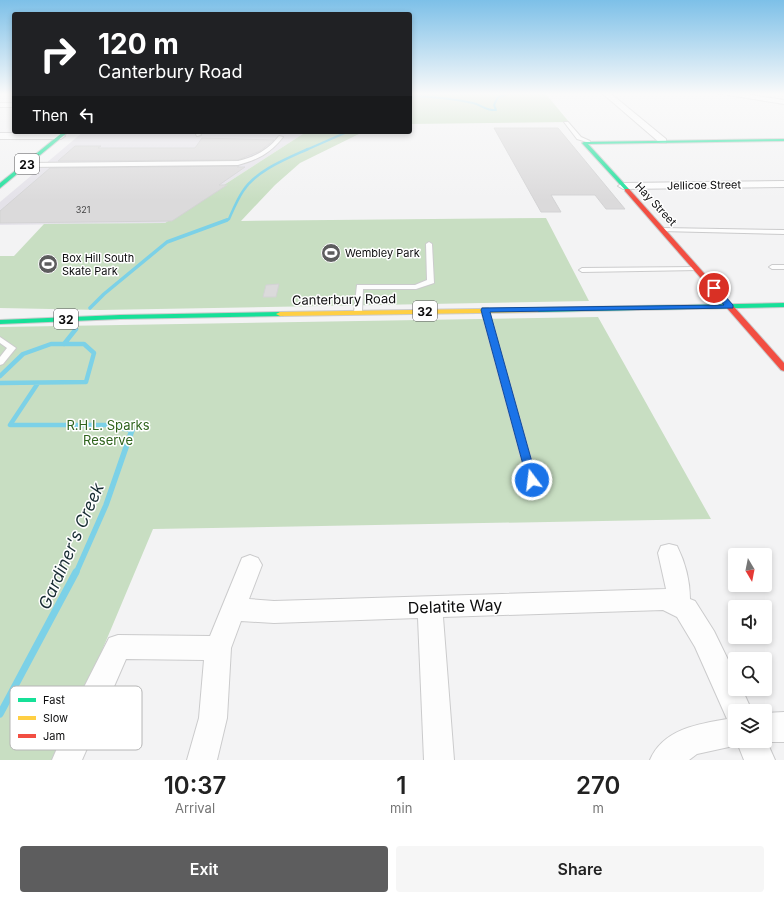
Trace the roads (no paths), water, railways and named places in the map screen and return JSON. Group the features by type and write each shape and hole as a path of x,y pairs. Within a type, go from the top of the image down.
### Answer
{"main road":[{"name":"23","path":"0,186 64,134"},
{"path":"588,142 784,140"},
{"name":"Hay Street","path":"588,142 584,144 663,230 784,368"},
{"name":"Canterbury Road","path":"0,322 120,317 784,305"},
{"name":"Canterbury Road","path":"0,315 120,317"}],"street":[{"path":"648,128 663,141"},
{"path":"0,136 64,134"},
{"path":"0,177 12,177"},
{"name":"Jellicoe Street","path":"623,186 784,184"},
{"path":"669,552 678,585 677,605 686,609 705,639 735,704"},
{"path":"202,760 214,718 218,648 250,564"},
{"name":"Delatite Way","path":"232,608 274,612 665,599 677,605"},
{"path":"430,607 440,760"},
{"path":"99,686 118,647 218,648"},
{"path":"772,728 784,727"},
{"path":"665,760 691,740 728,733"},
{"path":"754,748 760,760"},
{"path":"67,760 71,750"}],"lane":[{"name":"Hay Street","path":"571,128 579,138 588,142"},
{"path":"26,165 238,163 256,158 275,147 282,137"},
{"path":"663,230 784,232"},
{"path":"358,312 360,287 416,287 431,281 429,244"},
{"path":"772,267 784,267"},
{"path":"582,270 697,269"},
{"path":"485,310 532,480"},
{"path":"0,339 12,348 0,362"}],"waterway":[{"name":"Gardiner's Creek","path":"306,150 342,134"},
{"name":"Gardiner's Creek","path":"224,221 229,219 243,191 256,177 272,166 308,149"},
{"name":"Gardiner's Creek","path":"90,308 104,294 167,242 227,220"},
{"name":"Gardiner's Creek","path":"64,344 76,329"},
{"name":"Gardiner's Creek","path":"0,376 23,354 51,344 64,344"},
{"name":"Gardiner's Creek","path":"0,383 86,382 94,353 84,344 64,344"},
{"name":"Gardiner's Creek","path":"38,383 10,425 111,425 118,427"},
{"name":"Gardiner's Creek","path":"76,573 106,505 132,430 113,426"},
{"name":"Gardiner's Creek","path":"15,686 76,572"},
{"name":"Gardiner's Creek","path":"0,714 10,695"}],"place":[{"name":"Wembley Park","path":"331,253"},
{"name":"Box Hill South Skate Park","path":"48,264"}],"park label":[{"name":"R.H.L. Sparks Reserve","path":"108,432"}]}
